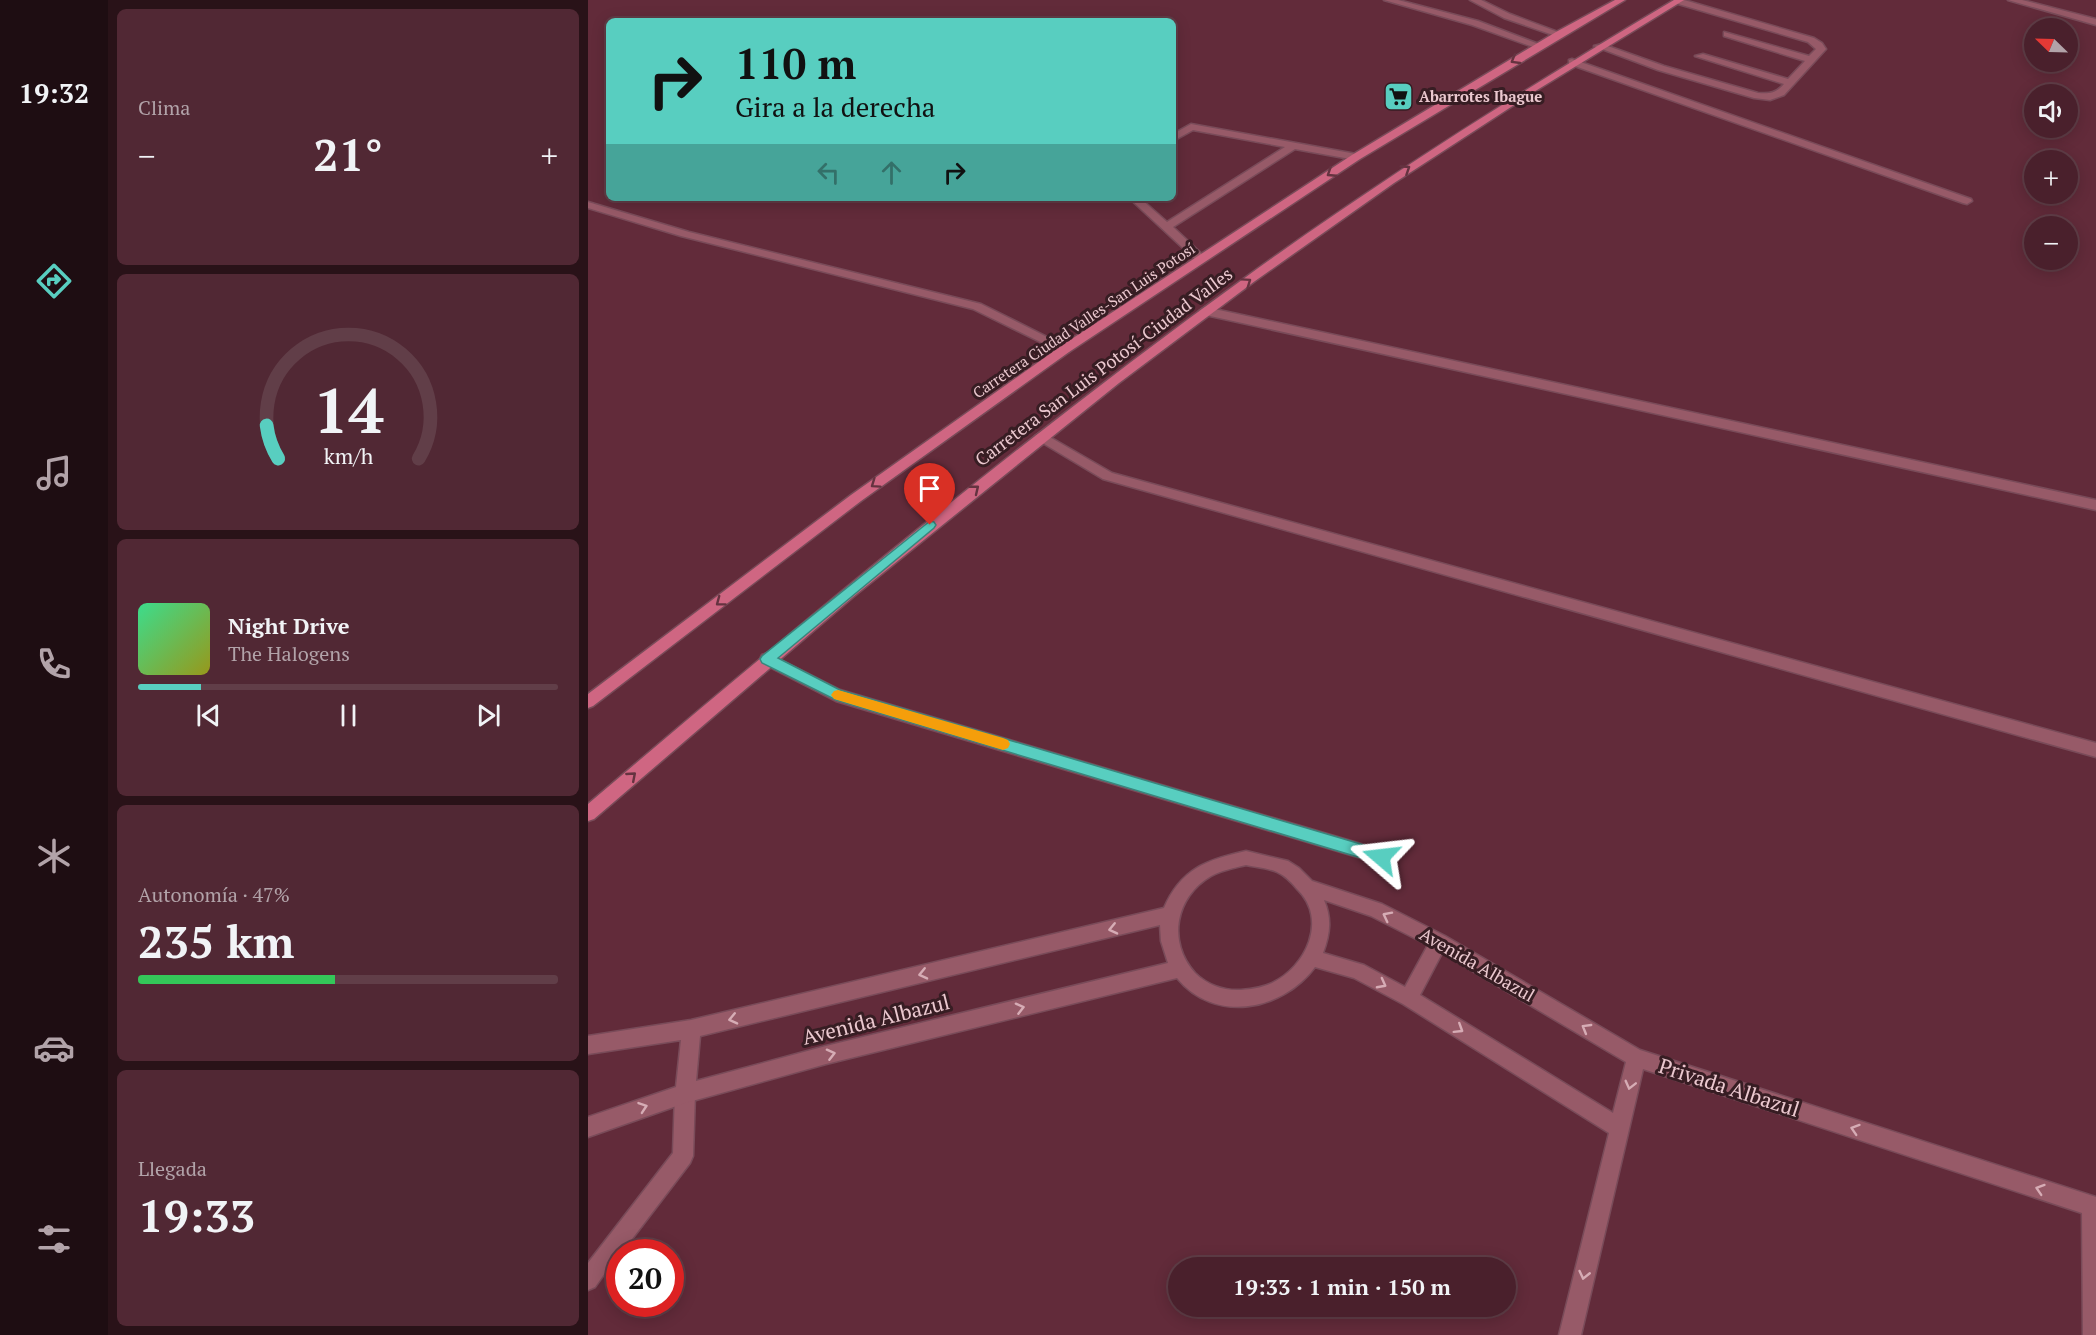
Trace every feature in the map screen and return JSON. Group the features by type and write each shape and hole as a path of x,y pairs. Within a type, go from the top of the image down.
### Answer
{"main road":[{"name":"Carretera Ciudad Valles-San Luis Potosí","path":"588,702 856,498 1065,349 1356,157 1559,33 1621,0"},
{"name":"Carretera San Luis Potosí-Ciudad Valles","path":"588,814 767,659 1041,436 1205,311 1398,174 1572,62 1679,1"}],"street":[{"path":"1388,0 1475,23 1539,46"},
{"path":"1474,0 1507,16 1559,33"},
{"path":"2012,0 2096,22"},
{"path":"1599,46 1661,68 1757,96 1770,97 1781,93 1821,50 1819,45 1811,40 1679,1"},
{"path":"1727,34 1811,60"},
{"path":"1700,56 1790,83"},
{"path":"1572,62 1967,201"},
{"path":"1176,136 1191,127 1356,157"},
{"path":"1166,227 1293,146"},
{"path":"1137,201 1201,259"},
{"path":"588,205 697,237 977,306 1065,349"},
{"path":"1205,311 2096,505"},
{"path":"1041,436 1108,476 2096,750"},
{"path":"767,659 836,695 1381,857"},
{"name":"Avenida Albazul","path":"1310,888 1319,910 1321,934 1313,958 1297,978 1274,993 1248,1000 1221,998 1197,987 1179,969 1170,952 1168,934 1170,915 1180,893 1198,875 1221,863 1246,858 1271,862 1292,872 1310,888 1376,910 1439,942 1636,1058"},
{"name":"Avenida Albazul","path":"588,1045 691,1029 1170,915"},
{"path":"1409,998 1439,942"},
{"path":"1313,958 1358,971 1409,998 1619,1128"},
{"name":"Avenida Albazul","path":"588,1126 685,1093 826,1055 1179,969"},
{"path":"588,1280 683,1156 685,1093 691,1029"},
{"name":"Privada Albazul","path":"1570,1335 1636,1058 2094,1207 2094,1335"}],"slow traffic":[{"path":"838,695 1003,744"}],"place":[{"name":"Abarrotes Ibague","path":"1398,97"}],"route":[{"path":"930,525 767,659 836,695 1381,857"}]}
